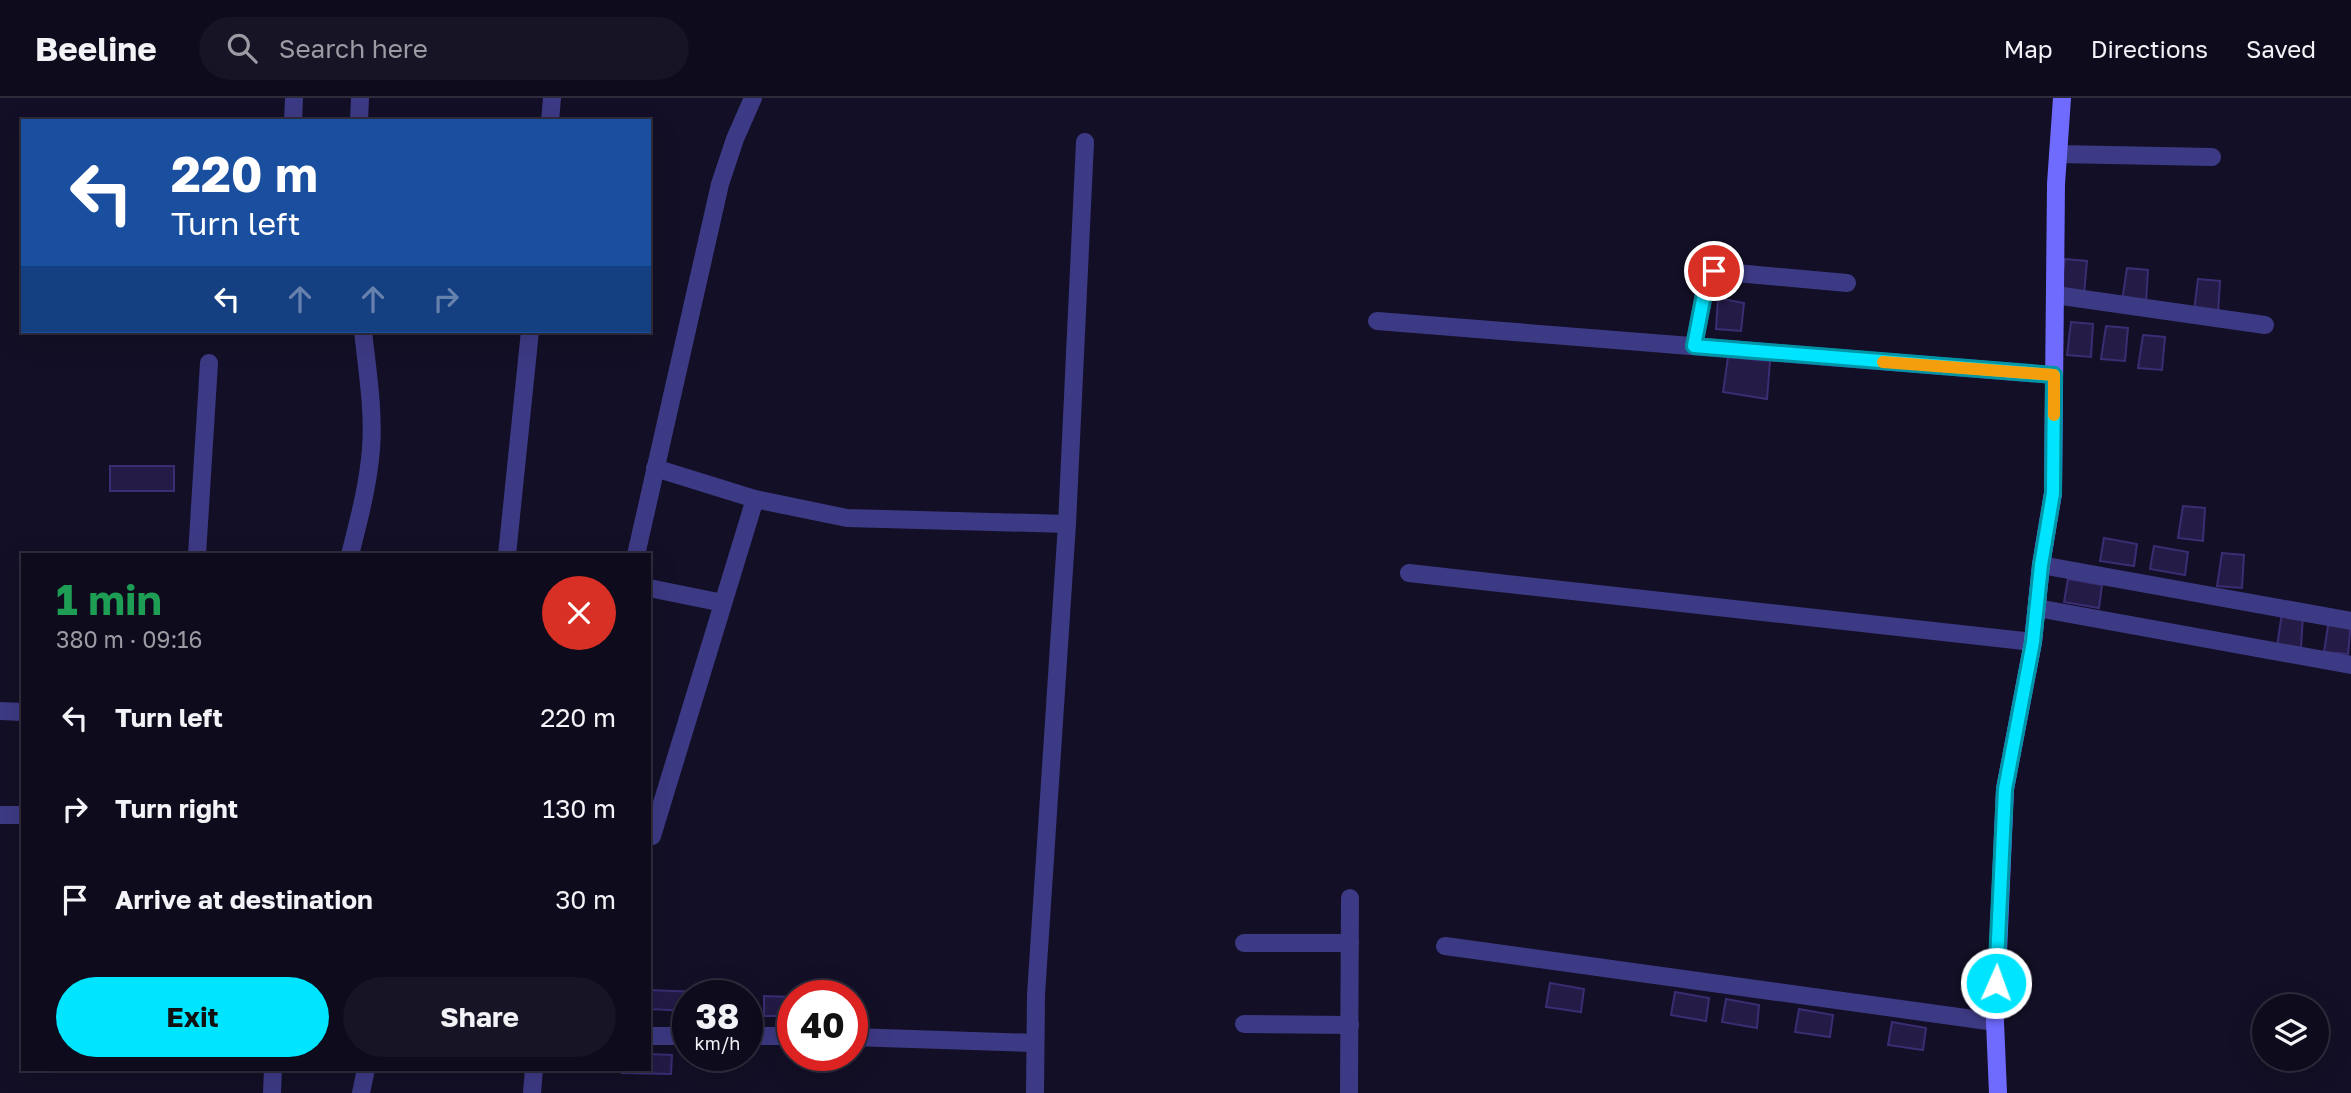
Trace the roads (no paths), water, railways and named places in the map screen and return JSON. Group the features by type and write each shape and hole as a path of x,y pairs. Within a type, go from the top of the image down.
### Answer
{"street":[{"path":"293,119 295,98"},
{"path":"359,119 360,98"},
{"path":"550,119 552,98"},
{"path":"636,553 720,184 752,98"},
{"path":"1998,1093 1995,1022 2005,789 2033,642 2041,565 2053,493 2058,154 2062,98"},
{"path":"1035,1093 1035,995 1067,524 1085,142"},
{"path":"2058,154 2212,157"},
{"path":"1694,346 1705,289 1714,271 1847,284"},
{"path":"2055,295 2265,326"},
{"path":"1377,320 2054,375"},
{"path":"351,553 366,494 371,446 370,397 363,333"},
{"path":"507,553 530,333"},
{"path":"197,553 209,363"},
{"path":"655,468 755,499 847,518 1067,524"},
{"path":"652,836 755,499"},
{"path":"2041,565 2351,621"},
{"path":"1409,573 2033,642"},
{"path":"651,588 723,603"},
{"path":"2037,608 2351,665"},
{"path":"0,711 21,712"},
{"path":"0,815 21,815"},
{"path":"1349,1093 1350,898"},
{"path":"1244,943 1350,943"},
{"path":"1445,946 1995,1022"},
{"path":"1244,1024 1350,1025"},
{"path":"651,1036 672,1036"},
{"path":"868,1038 1035,1043"},
{"path":"272,1093 273,1071"},
{"path":"361,1093 366,1071"},
{"path":"532,1093 534,1071"}]}
